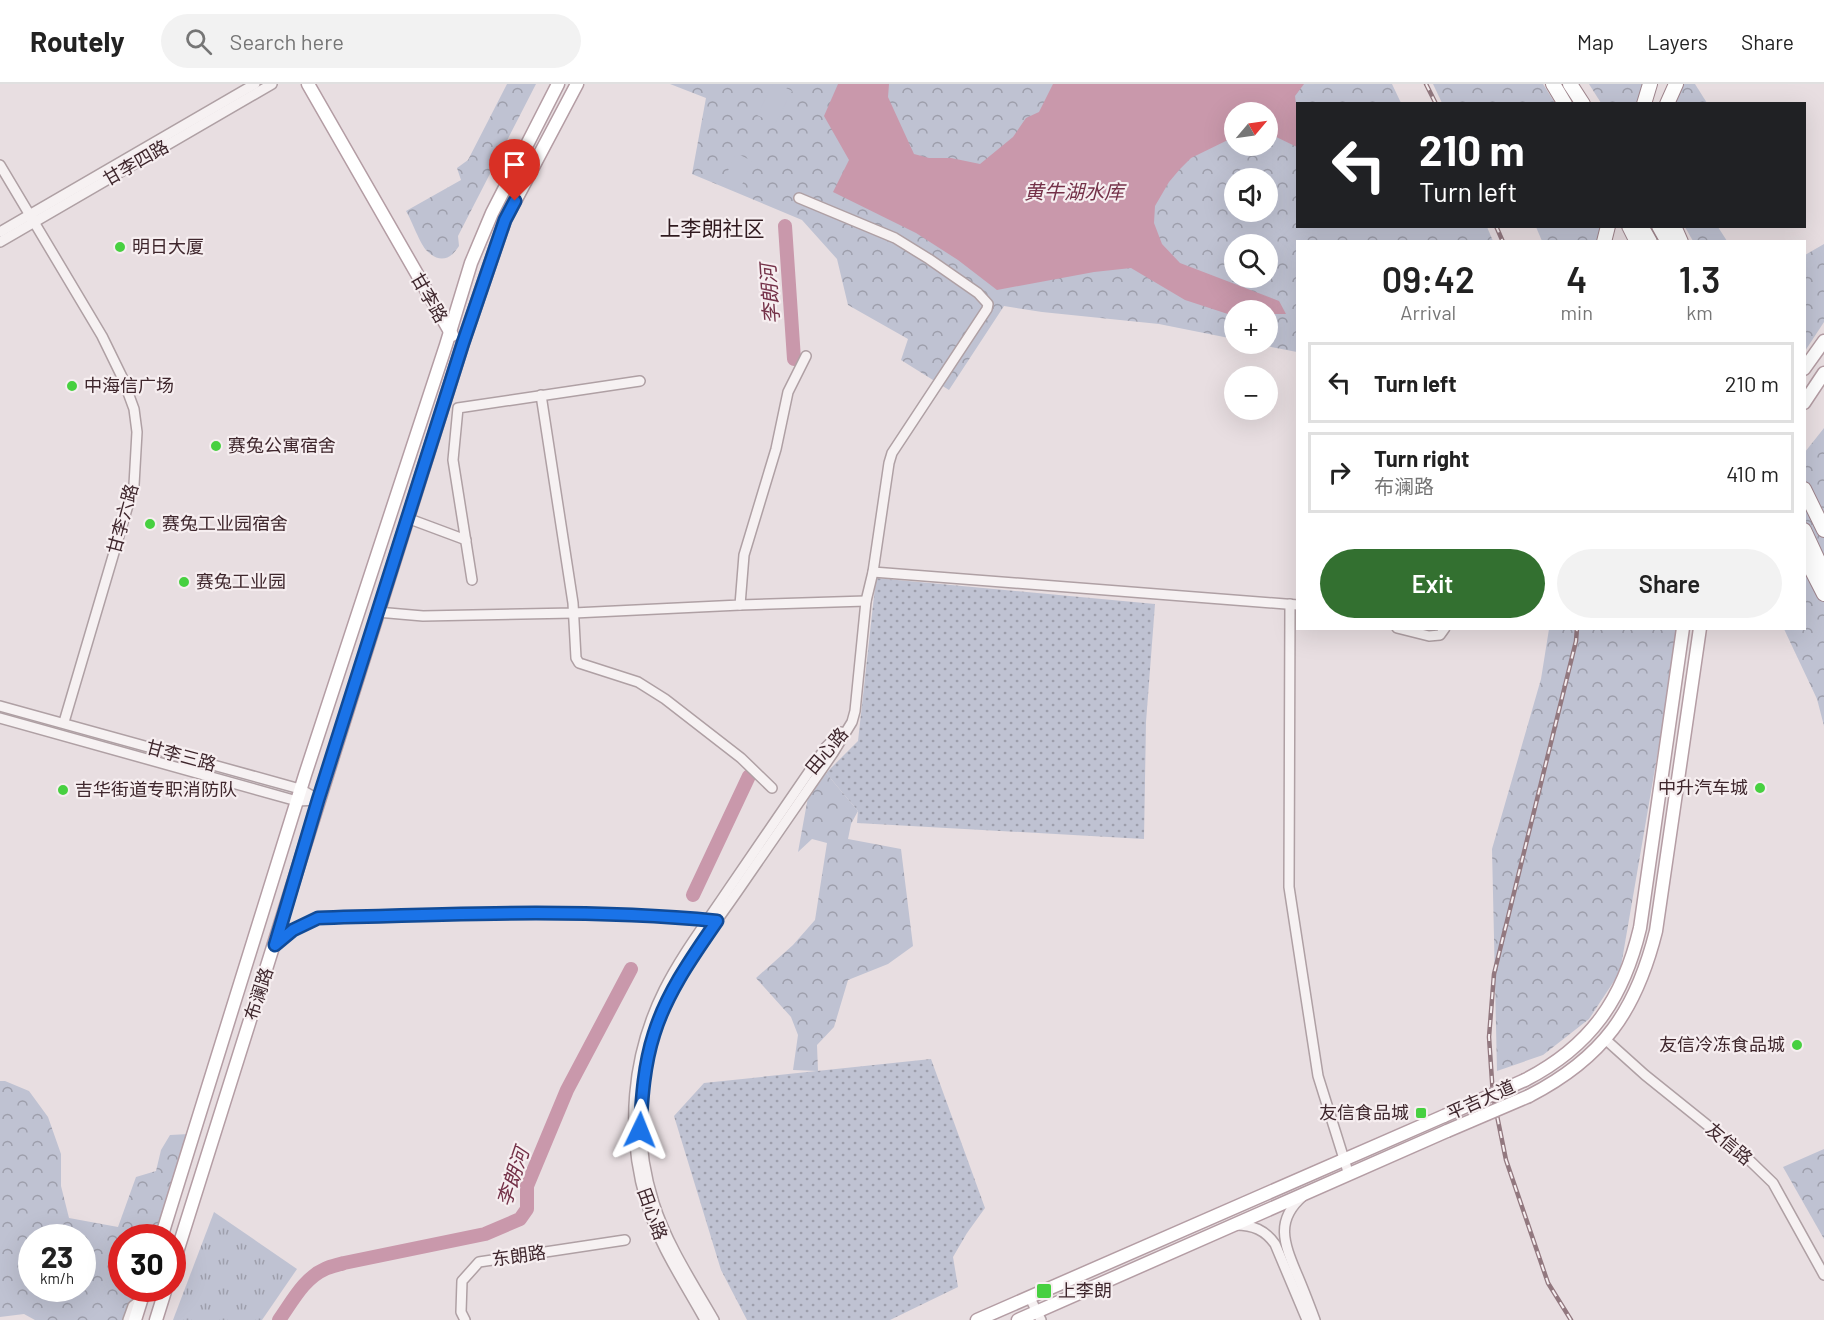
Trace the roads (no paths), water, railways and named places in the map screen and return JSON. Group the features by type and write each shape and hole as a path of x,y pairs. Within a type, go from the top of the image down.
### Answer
{"highway":[{"path":"1552,84 1562,102"},
{"path":"1570,84 1581,102"},
{"path":"1645,102 1650,84"},
{"path":"1651,102 1656,84"},
{"path":"1668,102 1676,84"},
{"path":"1806,493 1824,530"},
{"path":"1806,534 1824,573"},
{"path":"1806,559 1824,594"}],"main road":[{"name":"甘李路","path":"308,84 451,329 463,343"},
{"name":"甘李路","path":"317,84 451,329"},
{"name":"布澜路","path":"165,1224 299,795 471,263 484,231 558,84"},
{"name":"布澜路","path":"186,1224 275,945 377,612 505,220 577,84"},
{"path":"1806,366 1824,341"},
{"path":"1806,401 1824,373"},
{"name":"平吉大道","path":"977,1320 1525,1080 1547,1069 1567,1055 1600,1021 1624,978 1634,953 1640,928 1683,630"},
{"name":"平吉大道","path":"1018,1320 1039,1316 1348,1175 1530,1096 1555,1083 1577,1067 1607,1037 1638,985 1649,958 1656,931 1700,630"},
{"path":"135,1320 141,1302"},
{"path":"156,1320 162,1302"}],"street":[{"name":"甘李四路","path":"0,242 32,218 255,84"},
{"name":"甘李四路","path":"0,232 32,218 272,84"},
{"name":"甘李六路","path":"0,165 102,336 123,379 134,409 137,432 134,485 64,722"},
{"path":"377,612 423,616 573,613 866,601 873,572 892,453 987,309 988,304 978,293 896,238 799,198"},
{"path":"740,605 744,555 776,449 788,392 806,356"},
{"path":"472,580 453,460 458,408 640,381"},
{"path":"541,395 573,613 576,658 579,663 638,682 656,693 741,758 772,788"},
{"path":"407,518 466,540"},
{"path":"873,572 1294,604 1288,887 1318,1076 1348,1175"},
{"name":"田心路","path":"714,1320 661,1223 653,1201 640,1130 644,1077 654,1033 683,972 713,920 826,747 852,722 866,601"},
{"path":"1404,630 1429,636 1440,635 1444,630"},
{"name":"甘李三路","path":"0,706 299,795"},
{"name":"甘李三路","path":"0,718 318,800"},
{"path":"275,945 293,930 318,918 534,913 713,920"},
{"name":"田心路","path":"705,1320 664,1246 646,1204 636,1152 633,1103 640,1053 654,1012 678,965 713,920"},
{"name":"友信路","path":"1607,1037 1746,1149 1777,1179 1824,1262"},
{"name":"友信路","path":"1607,1037 1645,1075 1742,1153 1773,1183 1824,1275"},
{"path":"1304,1195 1289,1211 1285,1241 1315,1320"},
{"path":"1236,1226 1245,1225 1261,1230 1269,1236 1281,1254 1307,1320"},
{"name":"东朗路","path":"465,1320 461,1312 462,1281 479,1262 625,1240"},
{"path":"1030,1298 1039,1316"},
{"path":"128,1320 137,1302"}],"water":[{"name":"黄牛湖水库","path":"838,84 889,84 888,97 914,154 980,164 1013,137 1026,118 1039,112 1053,84 1304,84 1295,96 1296,147 1278,138 1278,102 1224,102 1224,142 1191,158 1169,182 1155,206 1154,223 1162,244 1180,263 1224,280 1224,288 1245,288 1276,300 1224,300 1224,313 1185,300 1131,268 1094,272 997,290 958,260 916,233 833,192 849,160 824,116"},
{"name":"黄牛湖水库","path":"1278,301 1279,301 1286,314 1278,314"}],"waterway":[{"name":"李朗河","path":"785,226 794,359"},
{"name":"李朗河","path":"693,895 749,776"},
{"name":"李朗河","path":"279,1320 305,1284 327,1268 485,1234 520,1219 527,1209 527,1186 567,1090 631,969"}],"railway":[{"path":"1426,84 1435,102"},
{"path":"1497,228 1502,240"},
{"path":"1571,1320 1548,1283 1506,1160 1493,1096 1489,1037 1494,974 1577,630"}],"place":[{"name":"明日大厦","path":"120,247"},
{"name":"中海信广场","path":"72,386"},
{"name":"赛兔公寓宿舍","path":"216,446"},
{"name":"赛兔工业园宿舍","path":"150,524"},
{"name":"赛兔工业园","path":"184,582"},
{"name":"中升汽车城","path":"1760,788"},
{"name":"吉华街道专职消防队","path":"63,790"},
{"name":"友信冷冻食品城","path":"1797,1045"},
{"name":"友信食品城","path":"1421,1113"},
{"name":"上李朗","path":"1044,1291"}],"district":[{"name":"上李朗社区","path":"712,229"}]}
